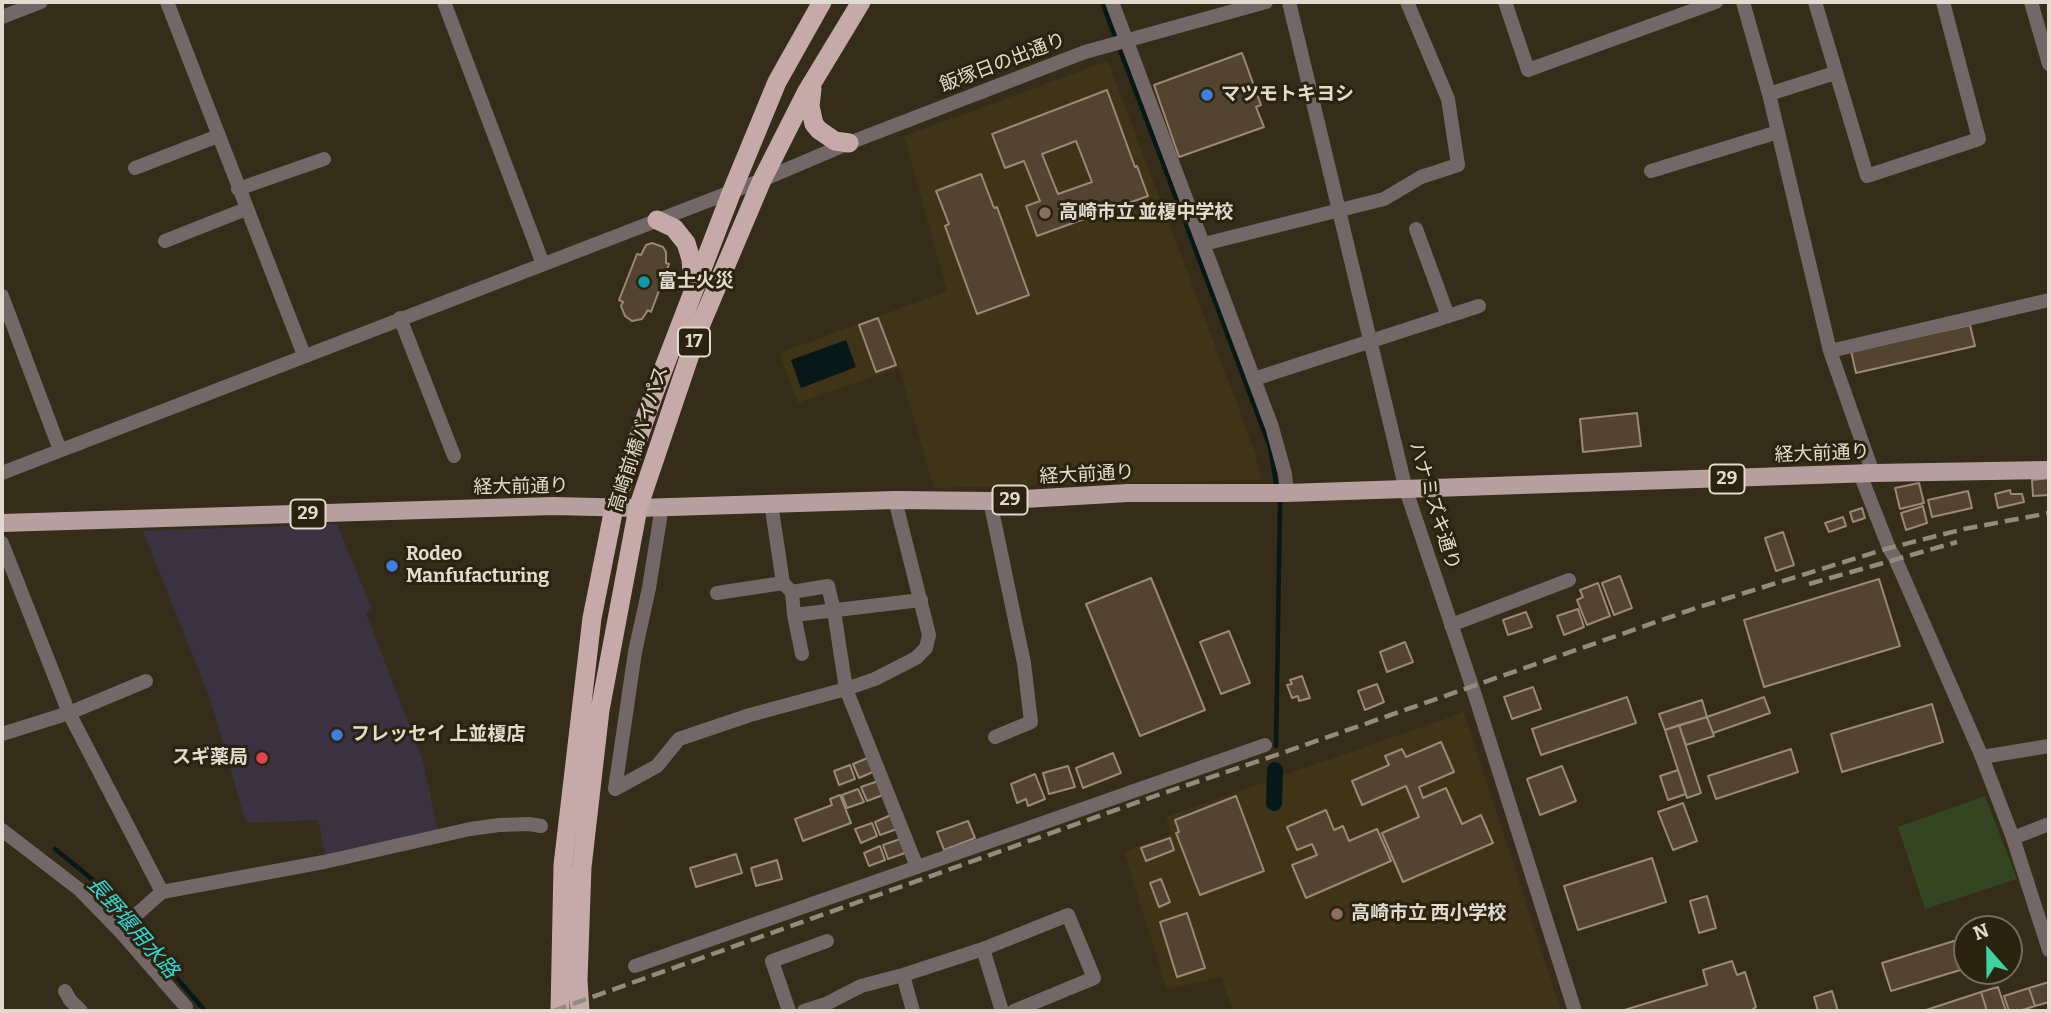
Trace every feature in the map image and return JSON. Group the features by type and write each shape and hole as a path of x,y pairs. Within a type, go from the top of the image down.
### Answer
{"highway":[{"name":"高崎前橋バイパス","path":"560,1011 569,983 600,710 638,508 698,331 762,180 813,81 861,2"},
{"name":"高崎前橋バイパス","path":"580,1011 569,983 563,865 592,618 614,508 653,396 732,191 777,82 815,5"},
{"path":"813,81 810,106 814,124 835,141 849,143"},
{"path":"657,220 674,228 686,243 691,260 693,291"}],"main road":[{"name":"経大前通り","path":"2,523 564,506 638,508 895,500 990,501 1128,493 1287,494 1866,473 2049,470"}],"street":[{"path":"2,17 41,2"},
{"path":"167,2 304,355"},
{"path":"444,2 542,264"},
{"path":"1112,2 1272,427 1285,474 1287,494"},
{"name":"飯塚日の出通り","path":"2,472 762,180 849,143 1085,52 1265,2"},
{"name":"ハナミズキ通り","path":"1289,2 1406,490 1575,1011"},
{"path":"1204,244 1384,199 1421,177 1458,165 1448,99 1407,2"},
{"path":"1506,2 1528,70 1716,2"},
{"path":"1743,2 1769,94 1830,351 1889,548 1982,757 2013,838 2049,950"},
{"path":"1815,2 1867,176 1979,139 1943,2"},
{"path":"2031,2 2049,64"},
{"path":"1769,94 1835,74"},
{"path":"1651,171 1778,132"},
{"path":"135,168 218,136"},
{"path":"238,189 324,159"},
{"path":"165,241 246,209"},
{"path":"1416,229 1448,316"},
{"path":"2,296 60,450"},
{"path":"1830,351 2049,300"},
{"path":"1254,379 1479,306"},
{"path":"400,318 454,456"},
{"path":"662,506 649,588 635,652 615,789 657,766 679,739 750,715 875,679 916,658 926,648 929,635 895,500"},
{"path":"990,501 1024,663 1031,722 995,737"},
{"path":"771,503 802,654"},
{"path":"2,543 69,713 162,892"},
{"path":"1451,625 1569,580"},
{"path":"717,593 828,586 846,689 917,867"},
{"path":"794,615 921,600"},
{"path":"2,734 69,713 146,681"},
{"path":"635,966 1265,745"},
{"path":"1982,757 2049,746"},
{"path":"125,924 162,892 324,862 470,829 499,824 541,826"},
{"path":"2013,838 2049,824"},
{"path":"2,830 125,924 186,1007"},
{"path":"804,1011 826,1004 861,986 983,949 1069,915 1094,978 1014,1011"},
{"path":"789,1011 772,961 827,941"},
{"path":"983,949 1002,1011"},
{"path":"903,975 913,1011"},
{"path":"65,990 81,1011"}],"shaded area":[{"name":"高崎市立 並榎中学校","path":"1108,61 1255,452 1261,480 934,488 899,368 798,403 779,353 947,291 904,136"},
{"path":"846,340 856,367 801,388 791,360"},
{"path":"337,524 372,609 366,613 422,758 438,830 325,855 318,820 246,823 209,696 143,531"},
{"name":"高崎市立 西小学校","path":"1464,712 1561,1011 1233,1011 1221,977 1167,990 1124,852 1171,834 1165,817"}],"green space":[{"path":"1985,796 2017,879 1925,909 1898,827"}],"building":[{"name":"マツモトキヨシ","path":"1242,53 1261,105 1256,107 1264,127 1179,157 1154,85"},
{"path":"1107,90 1148,196 1037,236 1026,206 1040,201 1024,161 1005,168 992,134","holes":["1076,141 1092,182 1058,194 1042,154"]},
{"path":"981,174 994,208 997,207 1029,295 977,314 945,226 949,224 936,191"},
{"name":"富士火災","path":"652,243 663,247 666,263 669,264 651,312 648,310 642,319 632,321 625,316 621,306 623,302 619,300 637,254 641,255 646,245"},
{"path":"878,318 896,365 876,372 859,325"},
{"path":"1970,325 1975,346 1856,373 1851,351"},
{"path":"1637,413 1641,446 1583,452 1580,419"},
{"path":"2049,478 2049,495 2033,496 2032,480"},
{"path":"1919,483 1924,503 1900,509 1895,488"},
{"path":"2010,490 2011,494 2022,494 2024,502 1998,508 1995,494"},
{"path":"1968,491 1972,508 1932,517 1928,500"},
{"path":"1923,506 1927,523 1906,530 1901,513"},
{"path":"1862,508 1865,518 1853,522 1850,512"},
{"path":"1843,517 1846,526 1829,532 1825,523"},
{"path":"1783,532 1794,565 1776,571 1765,538"},
{"path":"1620,576 1632,608 1614,615 1602,583"},
{"path":"1151,578 1205,710 1140,736 1086,604"},
{"path":"1879,579 1900,646 1764,687 1744,620"},
{"path":"1598,583 1610,616 1587,625 1577,600 1583,597 1580,590"},
{"path":"1578,609 1584,627 1564,635 1557,616"},
{"path":"1526,612 1532,627 1508,635 1503,620"},
{"path":"1229,631 1250,683 1221,694 1200,642"},
{"path":"1405,642 1413,662 1387,672 1380,652"},
{"path":"1302,676 1310,698 1299,701 1298,696 1292,698 1287,685 1292,684 1290,680"},
{"path":"1377,684 1384,702 1365,710 1358,691"},
{"path":"1533,687 1541,709 1512,719 1504,697"},
{"path":"1627,697 1636,723 1541,755 1532,729"},
{"path":"1764,697 1770,713 1713,733 1707,717"},
{"path":"1702,700 1707,717 1665,730 1659,714"},
{"path":"1932,704 1943,742 1842,772 1831,734"},
{"path":"1707,717 1714,736 1686,745 1679,725"},
{"path":"1679,725 1701,793 1687,798 1665,730"},
{"path":"1441,742 1454,772 1419,787 1423,798 1446,788 1462,824 1481,815 1493,843 1403,882 1382,833 1419,817 1406,786 1362,805 1352,781 1389,765 1385,756 1402,749 1406,757"},
{"path":"1791,749 1798,772 1716,799 1708,776"},
{"path":"1113,753 1121,773 1083,788 1076,768"},
{"path":"870,757 875,771 859,778 853,764"},
{"path":"850,765 855,779 839,785 834,771"},
{"path":"1068,766 1075,787 1049,794 1043,773"},
{"path":"1562,766 1576,801 1540,815 1527,779"},
{"path":"1678,770 1686,794 1668,800 1660,776"},
{"path":"1035,774 1045,799 1028,806 1026,799 1017,803 1011,784"},
{"path":"878,781 883,795 867,801 861,787"},
{"path":"858,789 864,802 847,808 842,795"},
{"path":"840,795 851,823 803,841 795,819 832,805 830,799"},
{"path":"1236,796 1264,871 1200,895 1176,833 1179,832 1175,820"},
{"path":"1683,803 1697,841 1673,850 1658,812"},
{"path":"1326,810 1334,830 1343,826 1349,841 1377,829 1391,861 1306,898 1292,865 1317,855 1312,844 1297,850 1287,827"},
{"path":"891,815 897,829 880,835 875,822"},
{"path":"968,821 975,838 944,850 937,832"},
{"path":"872,823 877,836 861,843 855,829"},
{"path":"1170,838 1174,850 1146,861 1141,848"},
{"path":"900,839 905,853 888,859 883,845"},
{"path":"880,846 885,860 869,866 864,853"},
{"path":"736,854 742,873 696,887 690,868"},
{"path":"1652,858 1666,902 1578,930 1564,886"},
{"path":"777,860 782,879 756,886 751,868"},
{"path":"1161,879 1170,902 1159,907 1150,883"},
{"path":"1707,896 1716,928 1699,933 1690,901"},
{"path":"1187,913 1205,968 1177,977 1160,922"},
{"path":"1953,941 1953,972 1891,991 1882,963"},
{"path":"1732,961 1737,975 1745,972 1756,1007 1752,1010 1621,1011 1707,985 1703,970"},
{"path":"2049,982 2049,1002 2035,1006 2029,988"},
{"path":"1998,987 2006,1011 1987,1011 1981,992"},
{"path":"2029,988 2035,1006 2009,1011 2004,996"},
{"path":"1832,991 1838,1011 1818,1011 1814,997"},
{"path":"1981,992 1987,1011 1923,1011"}],"waterway":[{"path":"1102,2 1270,447 1277,488"},
{"path":"1276,746 1278,496"},
{"path":"1274,803 1275,770"},
{"name":"長野堰用水路","path":"55,849 92,879 205,1011"}],"railway":[{"path":"553,1011 1155,796 1696,608 1889,548 1964,529 2049,513"},
{"path":"1809,584 1957,542"}],"place":[{"name":"マツモトキヨシ","path":"1207,95"},
{"name":"高崎市立 並榎中学校","path":"1045,213"},
{"name":"富士火災","path":"644,282"},
{"name":"Rodeo Manfufacturing","path":"392,566"},
{"name":"フレッセイ 上並榎店","path":"337,735"},
{"name":"スギ薬局","path":"262,758"},
{"name":"高崎市立 西小学校","path":"1337,914"}]}
